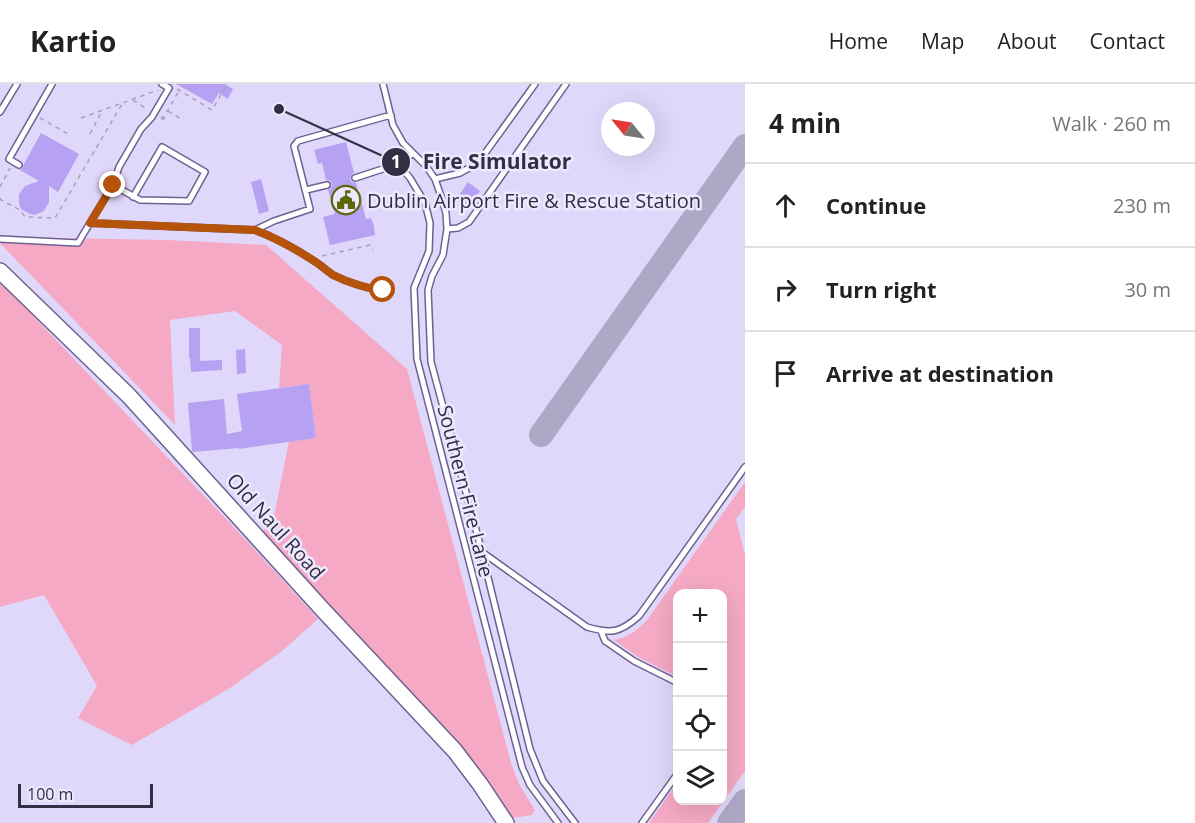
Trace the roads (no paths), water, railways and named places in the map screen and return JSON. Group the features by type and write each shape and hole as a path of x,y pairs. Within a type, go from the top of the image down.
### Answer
{"main road":[{"name":"Old Naul Road","path":"0,271 129,396 323,610 455,751 506,823"}],"lane":[{"path":"0,112 17,84"},
{"path":"16,164 9,159 52,84"},
{"path":"0,239 78,243 113,185 118,167 169,88 162,84"},
{"path":"383,84 393,124 403,143 426,166 435,179 446,213 447,229 443,255 432,276 428,290 431,362 482,552 530,749 543,781 575,823"},
{"path":"435,179 460,173 478,163 535,84"},
{"path":"447,229 458,228 469,222 566,84"},
{"path":"255,230 310,209 294,146 298,141 391,115"},
{"path":"113,185 133,197 140,200 189,201 205,172 162,147 133,197"},
{"path":"355,178 398,164 413,153"},
{"name":"Southern Fire Lane","path":"398,164 410,178 425,203 430,223 429,250 414,288 417,359 522,767 530,785 558,823"},
{"path":"306,190 327,185"},
{"path":"90,223 255,230 280,241 345,281 375,290 383,290"},
{"path":"482,552 587,627 601,631 616,631 628,626 639,616 745,467"},
{"path":"601,631 605,641 634,662 673,681"},
{"path":"642,823 673,780"}],"place":[{"name":"Fire Simulator","path":"279,109"},
{"name":"Dublin Airport Fire & Rescue Station","path":"346,200"}]}
